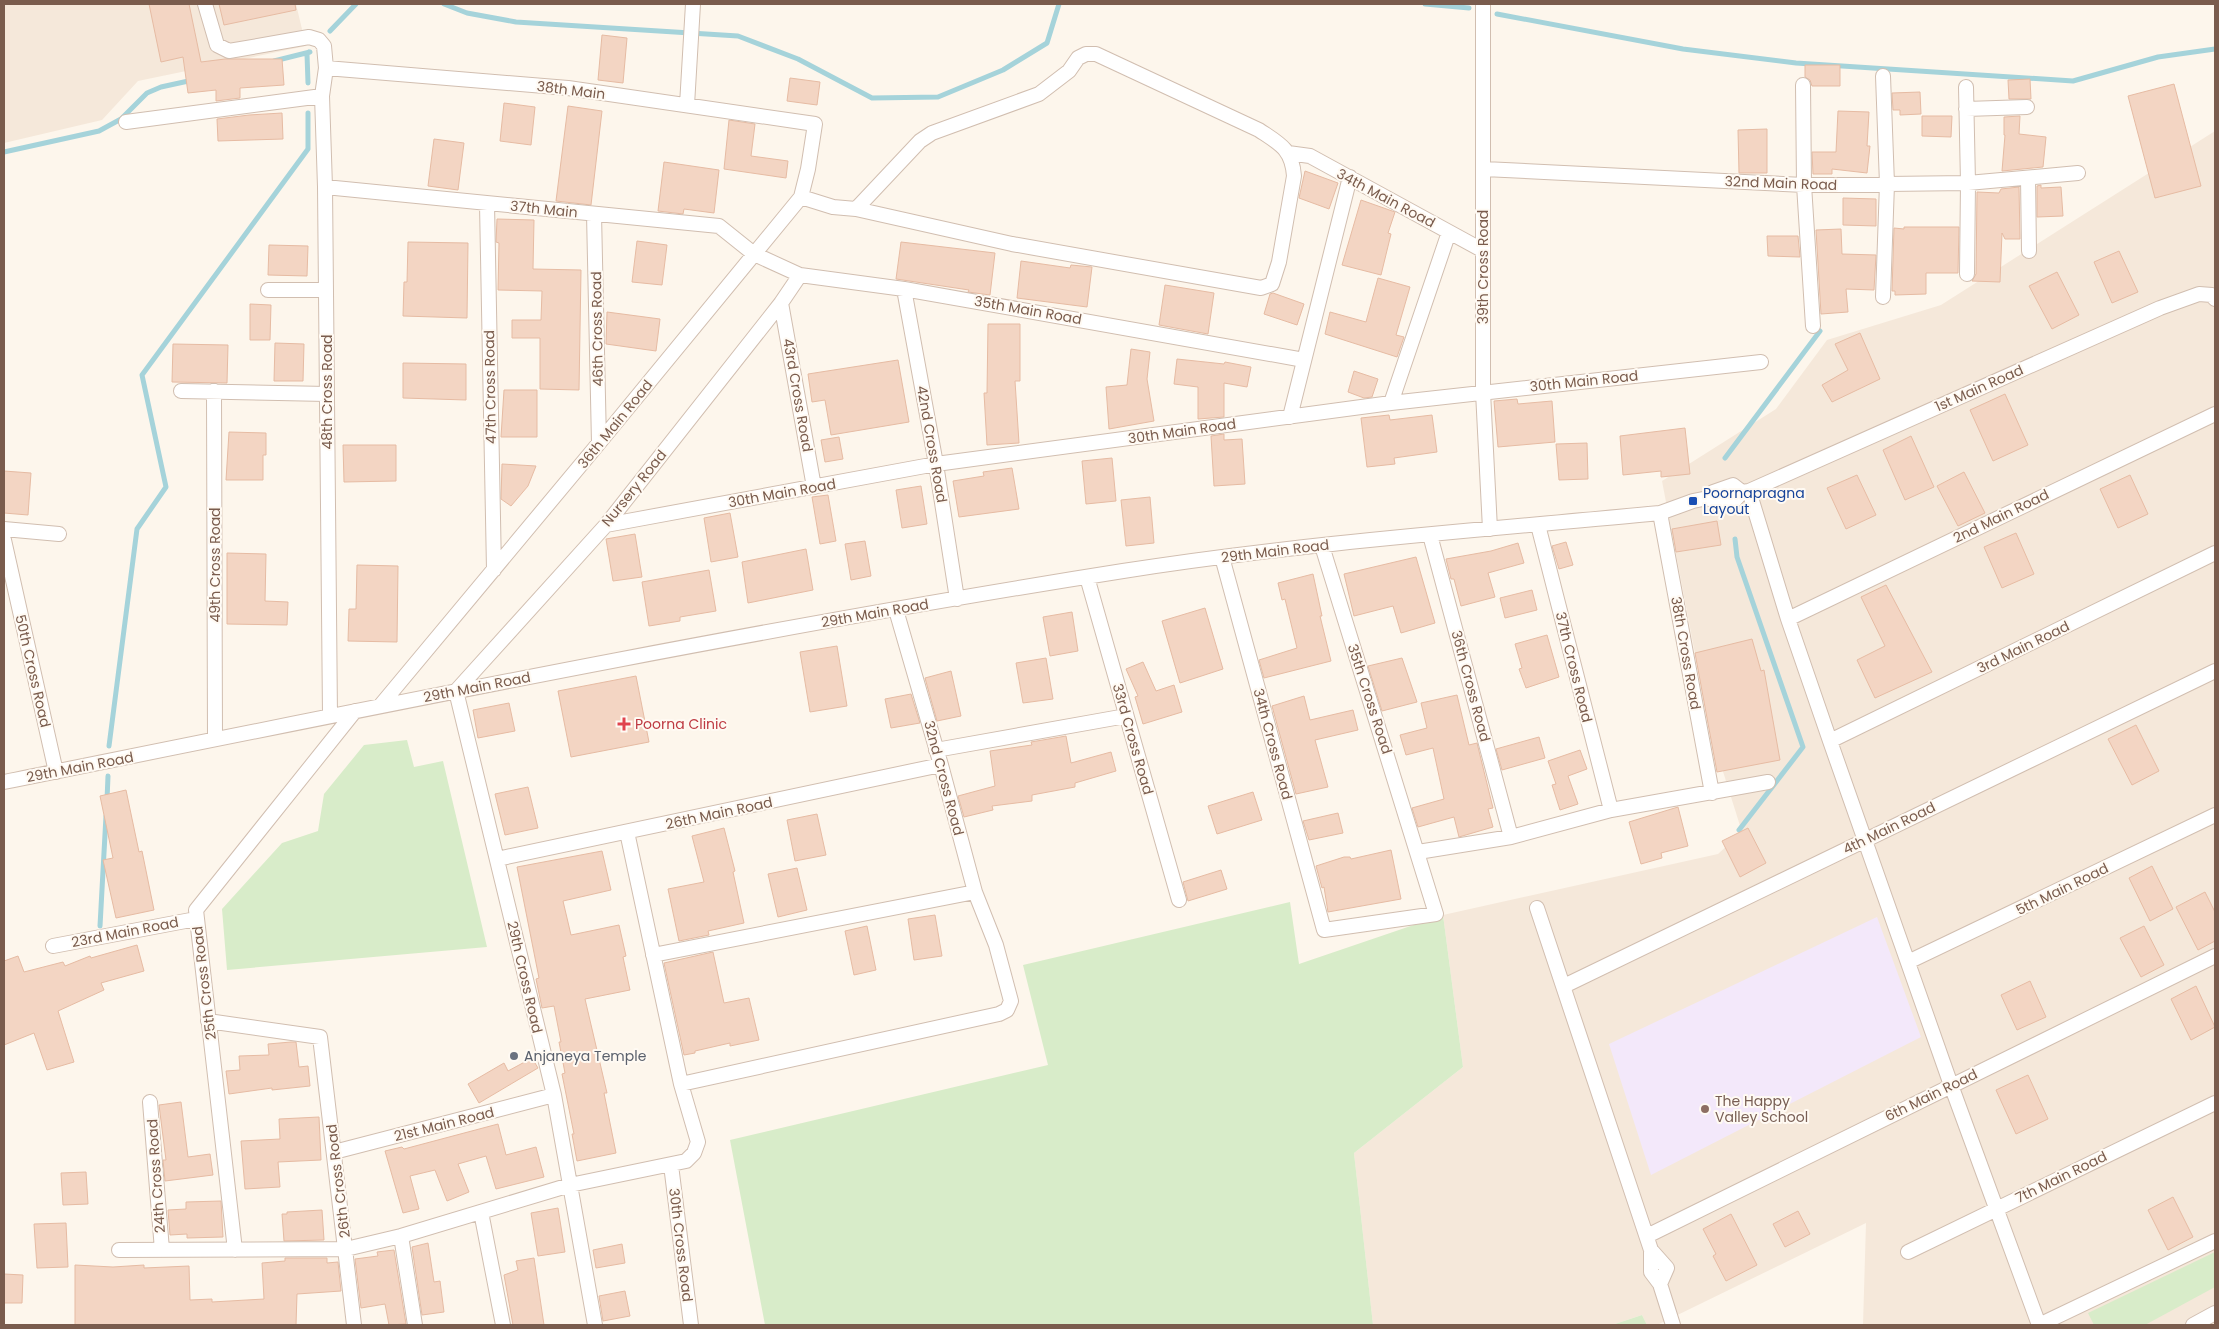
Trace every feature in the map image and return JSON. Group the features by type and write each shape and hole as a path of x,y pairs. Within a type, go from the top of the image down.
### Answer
{"street":[{"name":"48th Cross Road","path":"205,4 207,17 218,45 222,49 229,51 310,37 319,40 324,46 326,68 322,96 325,187 330,716"},
{"path":"687,105 693,4"},
{"name":"39th Cross Road","path":"1483,4 1482,392 1490,529"},
{"path":"801,197 833,207 856,209 1012,244 1261,288 1272,284 1279,262 1294,176 1293,162 1284,146 1260,130 1096,54 1086,54 1078,58 1069,70 1039,94 932,133 920,141 856,209"},
{"name":"38th Main","path":"326,68 568,88 815,124"},
{"path":"1883,76 1887,184 1884,297"},
{"path":"1803,85 1804,185 1813,326"},
{"path":"1966,87 1968,183 1966,274"},
{"path":"126,122 322,96"},
{"path":"1966,109 2027,107"},
{"name":"36th Main Road","path":"380,706 801,197 808,169 815,124"},
{"name":"34th Main Road","path":"1288,153 1310,156 1449,232 1483,244"},
{"name":"32nd Main Road","path":"1484,169 1804,185 1968,183 2078,173"},
{"path":"1290,417 1350,177"},
{"path":"2028,178 2029,251"},
{"name":"37th Main","path":"325,187 719,226 754,254"},
{"name":"47th Cross Road","path":"487,204 494,570"},
{"name":"46th Cross Road","path":"594,214 599,443"},
{"path":"1391,403 1449,232"},
{"name":"35th Main Road","path":"754,254 800,275 904,289 1304,360"},
{"name":"Nursery Road","path":"456,691 606,525 781,303 800,275"},
{"name":"42nd Cross Road","path":"904,289 936,464 957,599"},
{"path":"268,290 326,290"},
{"name":"1st Main Road","path":"1746,491 2160,308 2199,294 2214,297"},
{"name":"43rd Cross Road","path":"781,303 814,487"},
{"name":"30th Main Road","path":"606,525 936,464 1391,403 1761,362"},
{"path":"181,391 327,394"},
{"name":"49th Cross Road","path":"214,391 215,739"},
{"name":"2nd Main Road","path":"1788,619 2215,414"},
{"name":"29th Main Road","path":"4,782 666,650 1087,577 1222,557 1660,513 1693,501 1708,498 1713,492 1733,485 1746,491"},
{"path":"1746,491 1830,741 1951,1085 2039,1325 2215,1241"},
{"name":"38th Cross Road","path":"1660,513 1712,793"},
{"name":"37th Cross Road","path":"1538,525 1611,810"},
{"path":"4,529 60,534"},
{"name":"36th Cross Road","path":"1430,535 1511,838"},
{"name":"50th Cross Road","path":"4,540 56,772"},
{"name":"35th Cross Road","path":"1322,546 1436,914 1324,930"},
{"name":"3rd Main Road","path":"1830,741 2215,553"},
{"name":"34th Cross Road","path":"1222,557 1324,930"},
{"name":"33rd Cross Road","path":"1087,577 1179,900"},
{"name":"32nd Cross Road","path":"681,1084 999,1014 1007,1010 1011,1001 996,944 975,892 941,765 896,610"},
{"name":"4th Main Road","path":"1564,986 2215,671"},
{"name":"29th Cross Road","path":"456,691 554,1095 595,1325"},
{"name":"25th Cross Road","path":"235,1250 196,910 355,711"},
{"path":"936,750 1126,716"},
{"name":"26th Main Road","path":"497,859 941,765"},
{"path":"1418,852 1511,838 1611,810 1768,782"},
{"name":"5th Main Road","path":"1908,962 2215,815"},
{"path":"119,1250 346,1249 401,1236 570,1185 686,1161 694,1153 698,1142 681,1084 627,832"},
{"path":"652,955 975,892"},
{"path":"1537,908 1647,1236 1651,1250 1651,1272 1660,1284 1673,1325"},
{"name":"23rd Main Road","path":"53,946 196,918"},
{"name":"6th Main Road","path":"1647,1236 2215,956"},
{"name":"26th Cross Road","path":"208,1021 320,1037 354,1325"},
{"name":"21st Main Road","path":"334,1152 554,1095"},
{"name":"24th Cross Road","path":"150,1102 162,1250"},
{"name":"7th Main Road","path":"1908,1252 2215,1103"},
{"name":"30th Cross Road","path":"671,1165 692,1325"},
{"path":"482,1212 503,1325"},
{"path":"401,1236 415,1325"},
{"path":"2193,1325 2215,1312"}],"shaded area":[{"path":"4,4 296,4 306,46 138,81 102,120 4,143"},
{"path":"2215,131 2215,1325 1863,1325 1866,1223 1657,1325 1647,1325 1642,1315 1612,1325 1373,1325 1354,1153 1463,1067 1443,915 1718,854 1742,832 1709,727 1662,481 1776,409 1827,340 1941,305"},
{"name":"The Happy Valley School","path":"1877,917 1921,1037 1651,1175 1609,1044"}],"green space":[{"path":"407,740 414,767 443,761 487,947 227,970 222,909 282,843 318,831 324,794 364,745"},
{"path":"1290,902 1299,964 1443,915 1463,1067 1354,1153 1373,1325 765,1325 730,1140 1048,1065 1023,965"},
{"path":"2215,1252 2215,1287 2145,1325 2094,1325 2088,1313"},
{"path":"1642,1315 1647,1325 1612,1325"}],"building":[{"path":"149,4 189,4 201,62 225,59 282,59 284,85 240,88 240,98 216,101 216,90 188,93 183,57 161,62"},
{"path":"219,4 295,4 296,10 224,25"},
{"path":"602,35 627,38 623,83 598,80"},
{"path":"1805,65 1840,65 1840,86 1812,86 1810,80 1805,77"},
{"path":"790,78 820,82 817,105 787,101"},
{"path":"2030,79 2031,99 2009,99 2008,80"},
{"path":"2174,84 2201,186 2155,198 2128,96"},
{"path":"1920,92 1921,114 1900,115 1900,110 1893,110 1892,93"},
{"path":"504,103 535,107 531,145 500,141"},
{"path":"568,106 602,111 591,205 556,201"},
{"path":"1838,111 1869,112 1867,146 1870,146 1867,173 1832,169 1832,174 1813,174 1812,152 1836,152"},
{"path":"282,113 283,139 218,141 217,119"},
{"path":"1922,116 1952,116 1951,137 1922,136"},
{"path":"2020,116 2019,134 2046,137 2043,167 2002,171 2005,135 2004,117"},
{"path":"729,120 755,124 751,156 788,161 786,178 724,169"},
{"path":"1767,129 1767,173 1739,173 1738,130"},
{"path":"434,139 464,143 458,190 428,186"},
{"path":"664,162 719,170 714,213 684,209 683,214 658,211"},
{"path":"1305,171 1338,183 1329,209 1299,198"},
{"path":"2041,185 2041,188 2061,187 2063,216 2037,217 2037,186"},
{"path":"2019,187 2020,239 2005,239 2002,233 2000,282 1972,281 1976,274 1977,192 1999,193 2001,189"},
{"path":"1843,198 1876,199 1876,226 1843,225"},
{"path":"1361,200 1395,212 1388,233 1391,234 1381,275 1342,265"},
{"path":"497,219 534,220 533,269 581,270 579,390 540,389 540,338 512,338 512,320 541,320 542,291 498,290 499,243 496,242"},
{"path":"1904,227 1959,227 1958,273 1926,273 1926,294 1895,295 1895,291 1892,291 1894,228 1904,229"},
{"path":"1841,229 1842,254 1876,255 1874,290 1846,289 1848,312 1821,314 1816,230"},
{"path":"1767,236 1798,236 1800,257 1768,256"},
{"path":"637,241 667,245 662,285 632,282"},
{"path":"408,242 468,243 467,318 403,316 404,282 407,282"},
{"path":"901,242 995,253 990,295 896,279"},
{"path":"269,245 308,246 307,276 268,275"},
{"path":"2119,251 2138,292 2112,303 2094,262"},
{"path":"1021,261 1070,268 1071,265 1092,267 1087,307 1017,298"},
{"path":"2057,272 2079,315 2052,329 2029,286"},
{"path":"1378,278 1410,287 1396,335 1404,337 1397,357 1325,334 1330,312 1366,322"},
{"path":"1165,285 1214,293 1208,334 1159,325"},
{"path":"1273,293 1304,304 1297,325 1264,314 1270,294"},
{"path":"250,304 271,305 270,340 250,340"},
{"path":"607,312 660,319 656,351 606,344"},
{"path":"988,324 1020,324 1020,381 1015,381 1019,443 987,445 984,393 987,393"},
{"path":"1860,333 1880,379 1832,402 1822,385 1848,370 1835,344"},
{"path":"275,343 304,344 303,381 274,381"},
{"path":"173,344 228,345 227,383 172,382"},
{"path":"1131,349 1150,352 1147,379 1154,421 1109,429 1106,387 1127,385"},
{"path":"1177,359 1224,364 1225,362 1251,367 1247,387 1224,383 1224,417 1198,419 1198,387 1174,384"},
{"path":"898,360 909,422 831,435 825,400 812,402 808,374"},
{"path":"403,363 466,364 466,400 403,398"},
{"path":"1354,371 1378,379 1372,397 1364,398 1348,392"},
{"path":"504,390 537,390 537,437 501,437"},
{"path":"2005,394 2028,445 1993,461 1970,410"},
{"path":"1517,399 1518,404 1552,401 1555,442 1498,447 1494,401"},
{"path":"1389,415 1390,420 1432,415 1437,452 1394,458 1395,464 1367,467 1361,418"},
{"path":"1685,428 1690,474 1661,477 1661,471 1623,475 1620,436"},
{"path":"229,432 266,433 266,455 263,455 263,480 226,480"},
{"path":"1224,434 1224,440 1242,439 1245,484 1214,486 1211,436"},
{"path":"1911,436 1934,487 1905,500 1883,450"},
{"path":"839,437 843,459 825,462 821,440"},
{"path":"1587,443 1588,479 1559,480 1556,444"},
{"path":"343,445 396,445 396,481 344,482"},
{"path":"1112,458 1116,501 1086,504 1082,461"},
{"path":"502,464 536,466 528,486 511,506 501,499"},
{"path":"1012,468 1019,509 959,517 953,481 984,476 983,472"},
{"path":"4,471 31,473 28,515 4,513"},
{"path":"1964,472 1985,513 1958,526 1937,486"},
{"path":"1857,475 1876,515 1846,529 1827,488"},
{"path":"2130,475 2148,514 2118,528 2100,489"},
{"path":"921,486 927,524 902,528 896,490"},
{"path":"828,495 836,541 820,544 812,497"},
{"path":"1150,497 1154,543 1126,546 1121,500"},
{"path":"730,513 738,557 711,562 704,518"},
{"path":"1717,521 1721,545 1676,552 1672,529"},
{"path":"2016,533 2034,574 2002,588 1984,547"},
{"path":"635,534 642,577 613,581 606,539"},
{"path":"865,541 871,576 851,580 845,544"},
{"path":"1566,542 1573,565 1559,569 1552,546"},
{"path":"1518,543 1524,563 1488,573 1495,597 1461,606 1454,579 1451,579 1446,559 1491,551"},
{"path":"806,549 813,590 748,603 742,562"},
{"path":"227,553 266,554 265,601 288,602 287,625 227,624"},
{"path":"1416,557 1435,623 1401,633 1393,606 1354,616 1344,574"},
{"path":"357,565 398,566 397,642 348,641 349,609 356,609"},
{"path":"709,570 716,611 680,617 680,621 649,626 642,582"},
{"path":"1313,574 1322,616 1320,616 1331,661 1264,678 1259,660 1297,648 1285,599 1282,600 1278,583"},
{"path":"1886,585 1932,672 1875,698 1857,660 1885,646 1861,597"},
{"path":"1532,590 1537,610 1505,618 1500,598"},
{"path":"1205,608 1223,669 1180,683 1162,621"},
{"path":"1072,612 1078,651 1050,656 1043,617"},
{"path":"1547,635 1559,677 1526,688 1519,669 1522,668 1515,644"},
{"path":"1752,639 1761,671 1764,670 1780,760 1717,772 1695,653"},
{"path":"837,646 847,706 810,712 800,652"},
{"path":"1046,658 1053,699 1023,703 1016,663"},
{"path":"1402,658 1417,702 1382,711 1368,666"},
{"path":"1143,662 1156,691 1174,685 1182,712 1143,724 1135,697 1138,696 1126,669"},
{"path":"951,671 961,716 937,721 925,678"},
{"path":"636,676 649,742 571,757 558,691"},
{"path":"911,694 920,723 891,728 885,699"},
{"path":"1457,695 1469,745 1477,743 1493,808 1488,809 1493,827 1459,837 1454,817 1418,827 1412,808 1444,799 1433,748 1406,755 1400,735 1427,728 1421,703"},
{"path":"1304,696 1310,720 1353,710 1358,730 1315,740 1328,787 1296,794 1272,706"},
{"path":"509,703 515,731 478,738 473,710"},
{"path":"2136,725 2159,771 2132,785 2108,739"},
{"path":"1066,736 1071,763 1111,752 1116,771 1075,783 1075,787 1032,795 1032,801 992,806 993,810 964,817 958,796 995,786 990,751 1032,745 1031,742"},
{"path":"1539,737 1545,758 1502,770 1496,749"},
{"path":"1580,750 1587,769 1568,776 1578,804 1560,810 1552,785 1556,784 1548,761"},
{"path":"528,787 538,828 505,835 495,794"},
{"path":"126,790 139,852 142,851 154,910 116,918 103,860 113,858 100,796"},
{"path":"1253,792 1262,820 1217,834 1208,806"},
{"path":"1678,807 1688,846 1661,853 1662,858 1641,864 1629,822"},
{"path":"1338,813 1343,833 1309,840 1303,821"},
{"path":"817,814 826,855 795,861 787,820"},
{"path":"724,828 735,871 733,872 744,923 708,931 709,935 679,941 668,889 704,882 692,836"},
{"path":"1748,828 1766,863 1740,877 1722,841"},
{"path":"1391,850 1401,899 1328,912 1324,887 1322,888 1316,866 1344,857 1350,857 1351,859"},
{"path":"602,851 611,890 563,901 571,935 619,925 626,956 623,957 630,990 585,999 607,1093 604,1093 616,1153 577,1161 572,1134 574,1134 562,1074 565,1073 554,1006 542,1008 536,979 539,978 517,867"},
{"path":"2152,866 2173,909 2150,921 2129,878"},
{"path":"797,868 807,910 778,917 768,874"},
{"path":"1221,870 1227,889 1188,901 1183,882"},
{"path":"2205,892 2215,912 2215,941 2198,950 2176,907"},
{"path":"935,915 942,956 914,960 908,919"},
{"path":"867,926 876,970 854,975 845,931"},
{"path":"2144,926 2164,965 2141,977 2120,938"},
{"path":"137,945 144,971 101,983 104,990 58,1011 74,1062 47,1070 34,1033 4,1045 4,961 18,956 24,972 63,962 65,966 90,956 91,958"},
{"path":"713,952 724,1003 749,998 759,1040 730,1046 730,1043 684,1055 664,963"},
{"path":"2030,981 2046,1017 2017,1030 2001,995"},
{"path":"2196,986 2215,1027 2191,1040 2171,999"},
{"path":"296,1042 299,1067 308,1066 310,1086 272,1090 272,1088 229,1094 226,1071 240,1070 239,1056 269,1055 268,1044"},
{"path":"532,1058 538,1068 479,1103 468,1084 504,1063 508,1071"},
{"path":"2028,1075 2048,1119 2016,1134 1996,1090"},
{"path":"181,1102 188,1157 210,1154 213,1175 165,1181 163,1160 166,1160 159,1105"},
{"path":"319,1117 321,1160 278,1162 280,1187 245,1189 241,1141 280,1139 279,1119"},
{"path":"498,1124 506,1155 536,1147 544,1177 496,1189 486,1156 458,1164 469,1192 447,1201 435,1170 410,1176 419,1209 403,1213 385,1151 402,1147 404,1149"},
{"path":"86,1172 88,1204 63,1205 61,1173"},
{"path":"2173,1197 2193,1237 2168,1250 2148,1210"},
{"path":"221,1201 223,1237 187,1238 187,1234 170,1235 168,1210 186,1209 186,1202"},
{"path":"558,1208 565,1252 538,1256 531,1213"},
{"path":"322,1210 324,1240 284,1241 282,1214"},
{"path":"1798,1211 1810,1234 1785,1247 1773,1224"},
{"path":"1731,1214 1757,1265 1726,1281 1713,1256 1716,1254 1703,1229"},
{"path":"66,1223 68,1267 37,1268 34,1224"},
{"path":"428,1243 434,1282 440,1281 444,1312 422,1315 412,1247"},
{"path":"622,1244 625,1263 596,1268 593,1250"},
{"path":"394,1250 406,1324 389,1325 385,1304 361,1308 355,1259 378,1256 377,1252"},
{"path":"285,1258 327,1258 327,1263 338,1262 341,1291 297,1294 296,1325 75,1325 75,1265 113,1267 144,1265 144,1268 189,1266 190,1300 212,1299 212,1302 264,1299 262,1263 285,1261"},
{"path":"534,1258 544,1325 513,1325 504,1275 518,1270 516,1261"},
{"path":"4,1274 23,1275 22,1303 4,1303"},
{"path":"625,1291 630,1316 603,1321 599,1296"}],"waterway":[{"path":"330,31 356,4"},
{"path":"444,4 467,13 516,22 738,36 798,59 872,98 938,97 1003,70 1047,43 1059,4"},
{"path":"1425,4 1469,8"},
{"path":"1497,14 1683,49 1796,63 2073,81 2158,57 2215,49"},
{"path":"308,83 307,54 309,52"},
{"path":"274,61 310,52"},
{"path":"4,152 99,131 121,119 147,93 161,87 193,80"},
{"path":"109,746 137,529 166,487 142,375 308,149 308,113"},
{"path":"1725,458 1820,331"},
{"path":"1735,539 1737,557 1803,747 1739,830"},
{"path":"107,800 108,776"},
{"path":"100,926 106,816"}],"place":[{"name":"Poornapragna Layout","path":"1693,501"},
{"name":"Poorna Clinic","path":"624,724"},
{"name":"Anjaneya Temple","path":"514,1056"},
{"name":"The Happy Valley School","path":"1705,1109"}]}
